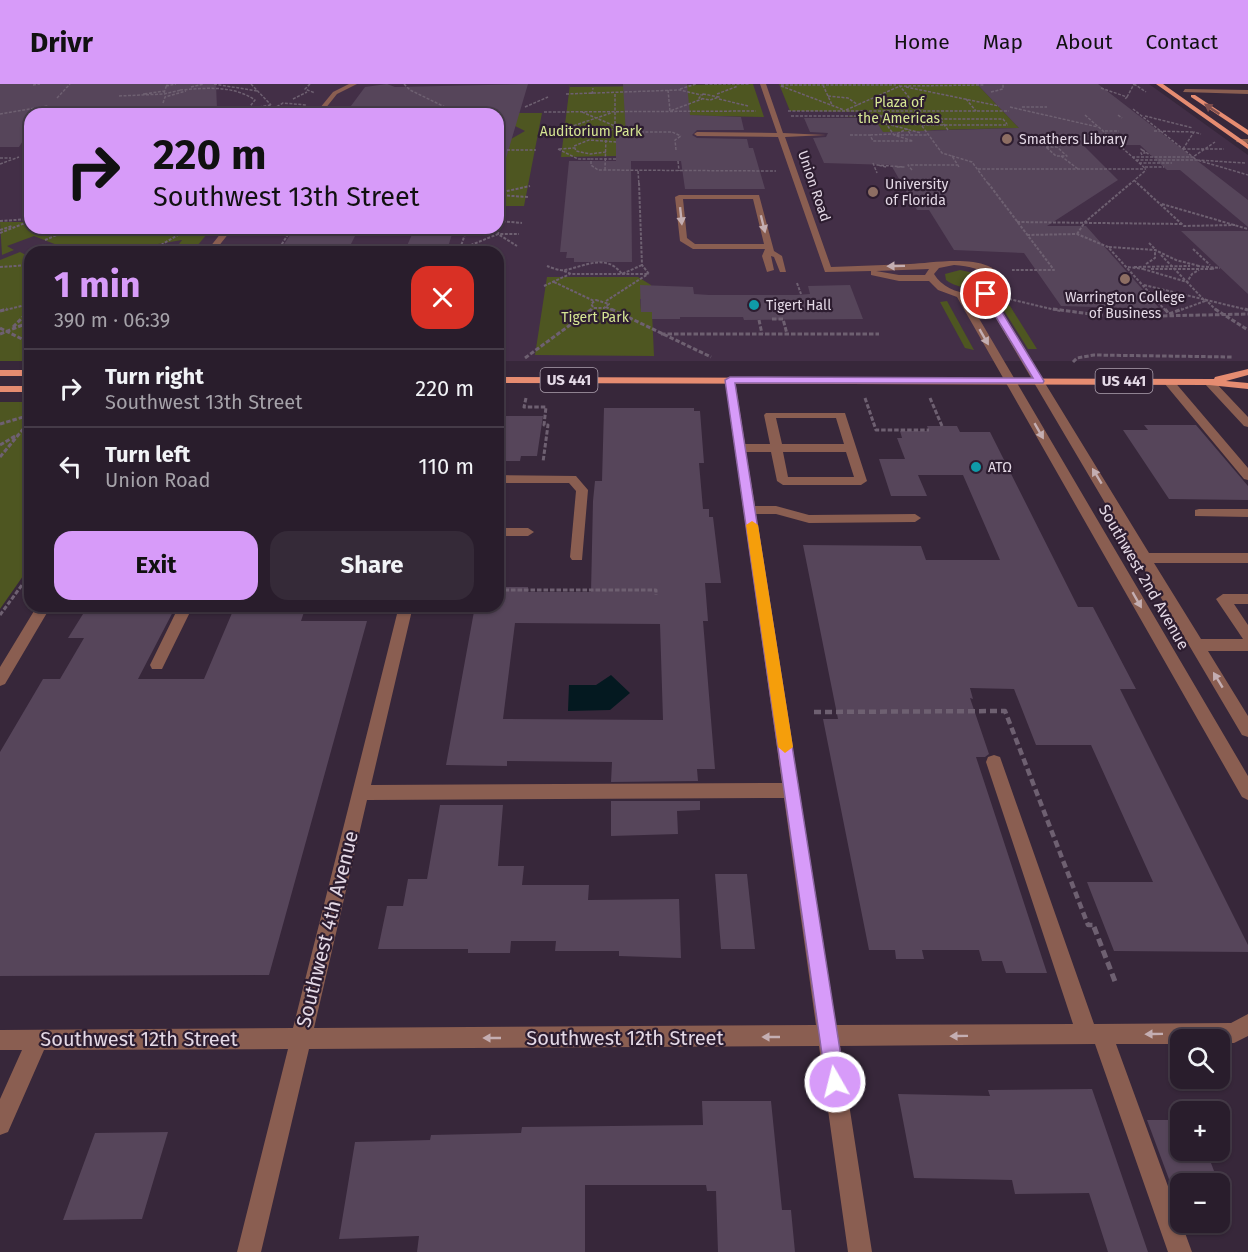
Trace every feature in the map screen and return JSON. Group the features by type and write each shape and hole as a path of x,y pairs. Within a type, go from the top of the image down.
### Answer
{"main road":[{"path":"1159,84 1248,147"},
{"path":"1183,89 1248,133"},
{"name":"US 441","path":"1209,382 1248,372"},
{"path":"0,373 24,373"},
{"name":"US 441","path":"504,380 1209,382 1248,386"},
{"path":"0,389 24,389"}],"street":[{"path":"323,108 335,93 354,84"},
{"name":"Union Road","path":"763,84 828,270 965,263 990,271 1001,283 996,290 986,294 960,294 939,287 930,278 899,278 856,270"},
{"path":"1183,89 1248,92"},
{"path":"697,134 823,135"},
{"path":"1238,141 1248,141"},
{"path":"770,270 766,256 769,250 756,196 679,197 683,239 701,247 769,250 778,256 783,270"},
{"path":"215,246 224,234"},
{"path":"930,278 931,270 936,266"},
{"path":"960,294 1010,381"},
{"path":"986,294 1039,381"},
{"path":"730,380 860,1252"},
{"name":"Southwest 2nd Avenue","path":"1010,381 1248,792"},
{"name":"Southwest 2nd Avenue","path":"1039,381 1248,730"},
{"path":"1170,382 1248,476"},
{"path":"1209,382 1248,424"},
{"path":"770,415 841,415 851,448 861,481 783,481 770,415"},
{"path":"740,448 851,448"},
{"path":"504,479 572,479 582,490 577,556"},
{"path":"750,510 777,510 809,519 915,518"},
{"path":"1199,513 1248,513"},
{"path":"504,532 528,532"},
{"path":"1146,558 1248,558"},
{"path":"1248,599 1223,599 1248,636"},
{"path":"0,680 40,612"},
{"path":"156,665 183,612"},
{"name":"Southwest 4th Avenue","path":"249,1252 405,612"},
{"path":"1197,645 1248,645"},
{"path":"994,762 1094,1034 1180,1252"},
{"path":"360,793 792,790"},
{"name":"Southwest 12th Street","path":"0,1040 1234,1033 1248,1024"},
{"path":"0,1124 38,1039"}],"path":[{"path":"33,85 40,84"},
{"path":"57,98 70,84"},
{"path":"163,103 167,85 176,84"},
{"path":"204,84 165,94 151,92 143,94 165,94 215,84 257,91"},
{"path":"251,84 272,106"},
{"path":"307,92 305,89 310,84"},
{"path":"404,84 410,90 447,108"},
{"path":"680,90 696,84"},
{"path":"566,94 680,90 701,95 715,95 741,84 706,84"},
{"path":"891,84 999,106"},
{"path":"898,85 846,111 777,85 934,84 984,85"},
{"path":"991,92 1003,89 1003,84"},
{"path":"1101,88 1109,88 1117,95 1126,98 1134,84"},
{"path":"823,85 839,119"},
{"path":"898,85 929,119"},
{"path":"180,90 218,88 248,95 255,102 249,108"},
{"path":"592,94 593,88"},
{"path":"668,90 670,111"},
{"path":"293,99 307,92 322,94"},
{"path":"119,96 160,94"},
{"path":"605,171 606,136 615,126 615,94"},
{"path":"701,95 699,97 702,99"},
{"path":"715,95 719,96 718,99"},
{"path":"828,96 848,98 859,105"},
{"path":"525,107 548,97"},
{"path":"670,111 702,99 718,99 748,106"},
{"path":"966,99 976,111"},
{"path":"260,108 283,103 314,105"},
{"path":"38,108 48,106"},
{"path":"1010,107 1047,107"},
{"path":"1015,107 1098,127"},
{"path":"1133,109 1197,160 1248,175"},
{"path":"0,114 24,111"},
{"path":"581,111 629,132"},
{"path":"561,130 615,111"},
{"path":"862,111 876,116"},
{"path":"870,135 873,141 913,141 893,134 878,111"},
{"path":"911,111 942,153 972,162 1054,270 1008,270"},
{"path":"933,111 948,130"},
{"path":"968,111 974,119"},
{"path":"544,112 1009,111"},
{"path":"1085,115 1145,168"},
{"path":"1118,115 1122,118"},
{"path":"790,116 937,116"},
{"path":"881,116 918,125 1008,125 1004,121"},
{"path":"889,125 914,116"},
{"path":"1141,116 1202,130"},
{"path":"918,119 1012,121"},
{"path":"968,119 973,125"},
{"path":"982,119 987,125"},
{"path":"889,125 929,135"},
{"path":"893,134 918,125"},
{"path":"907,129 911,135"},
{"path":"1183,149 1197,129"},
{"path":"1103,131 1119,131"},
{"path":"1154,131 1194,132 1203,135"},
{"path":"850,135 929,135"},
{"path":"676,150 675,140 682,136"},
{"path":"1212,137 1218,137"},
{"path":"574,148 584,141 616,142"},
{"path":"1131,156 1191,156 1209,149 1215,142"},
{"path":"1060,156 1067,156 1058,147 1046,147 1078,169"},
{"path":"606,152 585,153 574,148 558,149 578,159 616,159"},
{"path":"1183,149 1228,148"},
{"path":"1142,155 1141,153 1145,153 1141,149 1145,149 1150,155"},
{"path":"504,150 536,150"},
{"path":"1131,156 1165,154 1191,156"},
{"path":"912,171 908,164 958,166 951,156"},
{"path":"0,164 19,157"},
{"path":"0,158 15,159"},
{"path":"591,159 591,165 598,170 605,171 783,171"},
{"path":"1136,160 1248,163"},
{"path":"678,161 679,171"},
{"path":"873,163 878,173"},
{"path":"1139,163 1172,163"},
{"path":"877,165 904,167 896,167 886,167 877,165"},
{"path":"886,167 889,171"},
{"path":"896,167 899,171"},
{"path":"977,169 1164,167"},
{"path":"1077,234 1085,222 1145,168"},
{"path":"638,171 642,265 650,274"},
{"path":"1134,180 1181,224"},
{"path":"504,192 530,186"},
{"path":"504,195 528,197"},
{"path":"1159,203 1248,229"},
{"path":"0,221 24,220"},
{"path":"0,232 24,222"},
{"path":"504,222 522,223"},
{"path":"1017,222 1235,225"},
{"path":"45,240 59,234"},
{"path":"161,245 180,234"},
{"path":"498,234 517,246"},
{"path":"470,246 498,234 519,234"},
{"path":"1026,234 1077,234 1108,247 1155,250 1176,260 1199,266"},
{"path":"1149,243 1220,314 1248,330"},
{"path":"1108,247 1169,314"},
{"path":"1143,269 1214,269 1193,249"},
{"path":"1140,266 1153,261 1155,250"},
{"path":"564,271 577,264 596,262 613,265 622,273"},
{"path":"0,267 24,265"},
{"path":"622,273 642,265"},
{"path":"547,266 571,274"},
{"path":"1135,267 1133,266 1220,268"},
{"path":"1127,267 1135,267 1187,282"},
{"path":"1187,282 1192,274 1203,269"},
{"path":"544,286 571,274 650,274"},
{"path":"554,282 594,301 606,301 650,274"},
{"path":"797,283 801,294"},
{"path":"1143,285 1205,299 1248,312"},
{"path":"1008,299 1080,314 1113,316 1248,312"},
{"path":"1169,314 1205,299"},
{"path":"594,301 591,304 594,308"},
{"path":"606,301 609,304 606,307"},
{"path":"0,311 24,305"},
{"path":"525,358 594,308 606,307 711,357"},
{"path":"8,331 24,316"},
{"path":"772,319 783,318 787,334"},
{"path":"759,320 762,334"},
{"path":"8,331 24,325"},
{"path":"0,330 8,331 24,339"},
{"path":"662,334 879,334"},
{"path":"531,346 541,346"},
{"path":"1073,362 1077,358 1094,355 1236,357"},
{"path":"526,398 524,407 546,407 544,425 548,425 545,462 533,462"},
{"path":"865,398 876,430 928,430"},
{"path":"930,398 942,426"},
{"path":"0,424 24,417"},
{"path":"0,457 24,428"},
{"path":"0,446 20,433"},
{"path":"0,615 24,582"},
{"path":"504,590 656,590 656,595"}],"shaded area":[{"name":"University of Florida","path":"0,84 1149,84 1248,155 1248,361 504,361 504,246 24,246 24,361 0,361"}],"green space":[{"name":"Auditorium Park","path":"570,84 570,87 753,84 764,117 668,115 626,130 625,136 616,136 616,156 561,157"},
{"name":"Plaza of the Americas","path":"779,84 977,84 1019,128 935,130 885,136 874,118 842,116 872,116 870,112 790,111"},
{"path":"511,113 542,113 524,206 504,206 504,137 511,139 525,131 511,124"},
{"path":"0,222 24,222 24,234 207,234 197,246 178,246 182,240 156,246 60,246 34,236 7,246 14,250 2,255"},
{"path":"20,252 24,254 24,361 0,361 0,260"},
{"path":"960,270 979,274 985,283 965,288 946,280 945,274"},
{"name":"Tigert Park","path":"547,277 638,277 651,285 651,298 640,299 641,311 652,312 654,356 535,355"},
{"path":"947,301 974,350 965,348 940,302"},
{"path":"998,301 1004,301 1010,306 1037,349 1028,349"},
{"path":"0,402 24,402 24,575 0,609"}],"water":[{"path":"611,675 630,693 610,710 568,711 569,685 596,685"}],"building":[{"path":"0,84 216,84 217,108 24,108 24,139 19,147 0,147"},
{"path":"387,84 395,87 528,84 504,165 504,108 349,108 365,87"},
{"path":"623,84 687,84 690,115 741,117 744,130 697,130 692,135 697,138 747,139 749,148 753,148 765,189 685,189 681,161 631,161 632,262 574,262 574,258 566,258 567,252 560,252 569,161 616,161 616,136 626,136"},
{"path":"977,84 1098,84 1248,200 1248,227 1180,170 1167,170 1140,145 1083,145 1118,180 1047,226 1086,226 1160,309 1061,306 1024,253 954,250 929,210 917,210 891,165 824,163 813,138 826,137 828,133 810,132 804,118 874,118 883,132 1019,128"},
{"path":"1181,231 1248,231 1248,294"},
{"path":"291,234 356,234 350,246 283,246"},
{"path":"412,234 452,234 448,246 407,246"},
{"name":"Tigert Hall","path":"640,285 693,287 694,294 709,295 796,295 810,294 808,286 850,285 863,319 744,320 743,317 680,317 680,319 652,319 652,312 641,312"},
{"path":"604,408 694,408 694,411 700,411 704,463 699,463 703,509 709,509 709,517 713,517 721,583 705,583 708,621 703,621 715,769 697,769 698,781 611,782 612,762 507,761 507,766 446,765 474,612 504,612 504,587 528,587 528,592 591,592 595,481 602,481","holes":["515,623 660,624 663,720 503,719"]},
{"path":"504,416 543,416 537,456 521,456 520,461 504,461"},
{"path":"1144,425 1196,425 1248,486 1248,500 1169,499 1123,430 1148,430"},
{"path":"927,426 957,426 960,432 990,432 1078,607 1093,607 1136,689 1120,689 1248,945 1248,952 1114,951 1087,882 1153,882 1091,745 1036,745 1014,689 970,688 973,699 970,698 989,754 985,757 976,757 1047,973 1006,973 1002,961 982,961 979,950 922,950 924,959 896,959 895,950 869,950 823,719 838,719 803,545 921,546 926,560 1000,560 963,475 918,475 927,496 891,496 879,459 905,459 897,438 902,438 900,431 929,431"},
{"path":"84,612 173,612 138,679 204,679 232,612 304,612 301,621 367,621 269,975 0,976 0,752 43,679 60,679 84,638 68,638"},
{"path":"611,801 700,801 700,810 677,811 678,834 611,836"},
{"path":"440,805 503,805 498,866 524,866 522,885 589,885 588,900 679,899 681,958 619,956 619,951 555,951 556,941 511,941 510,953 468,953 468,949 378,949 387,906 403,906 408,879 427,879"},
{"path":"715,874 747,874 755,949 721,949"},
{"path":"1092,1089 1148,1252 1108,1252 1089,1193 1015,1194 1012,1180 914,1178 898,1094 990,1096 988,1090"},
{"path":"702,1101 771,1101 782,1210 791,1210 795,1252 718,1252 716,1191 707,1191 706,1185 585,1185 585,1252 417,1252 419,1236 339,1239 355,1142 430,1140 431,1135 521,1133 522,1127 703,1125"},
{"path":"1147,1120 1170,1120 1170,1161 1210,1161 1215,1173 1170,1173 1170,1182"},
{"path":"168,1132 142,1219 63,1220 95,1133"}],"slow traffic":[{"path":"752,525 785,747"}],"place":[{"name":"Smathers Library","path":"1007,139"},
{"name":"University of Florida","path":"873,192"},
{"name":"Warrington College of Business","path":"1125,279"},
{"name":"Tigert Hall","path":"754,305"},
{"name":"ΑΤΩ","path":"976,467"}],"route":[{"path":"835,1082 730,380 1039,381 986,294"}]}
